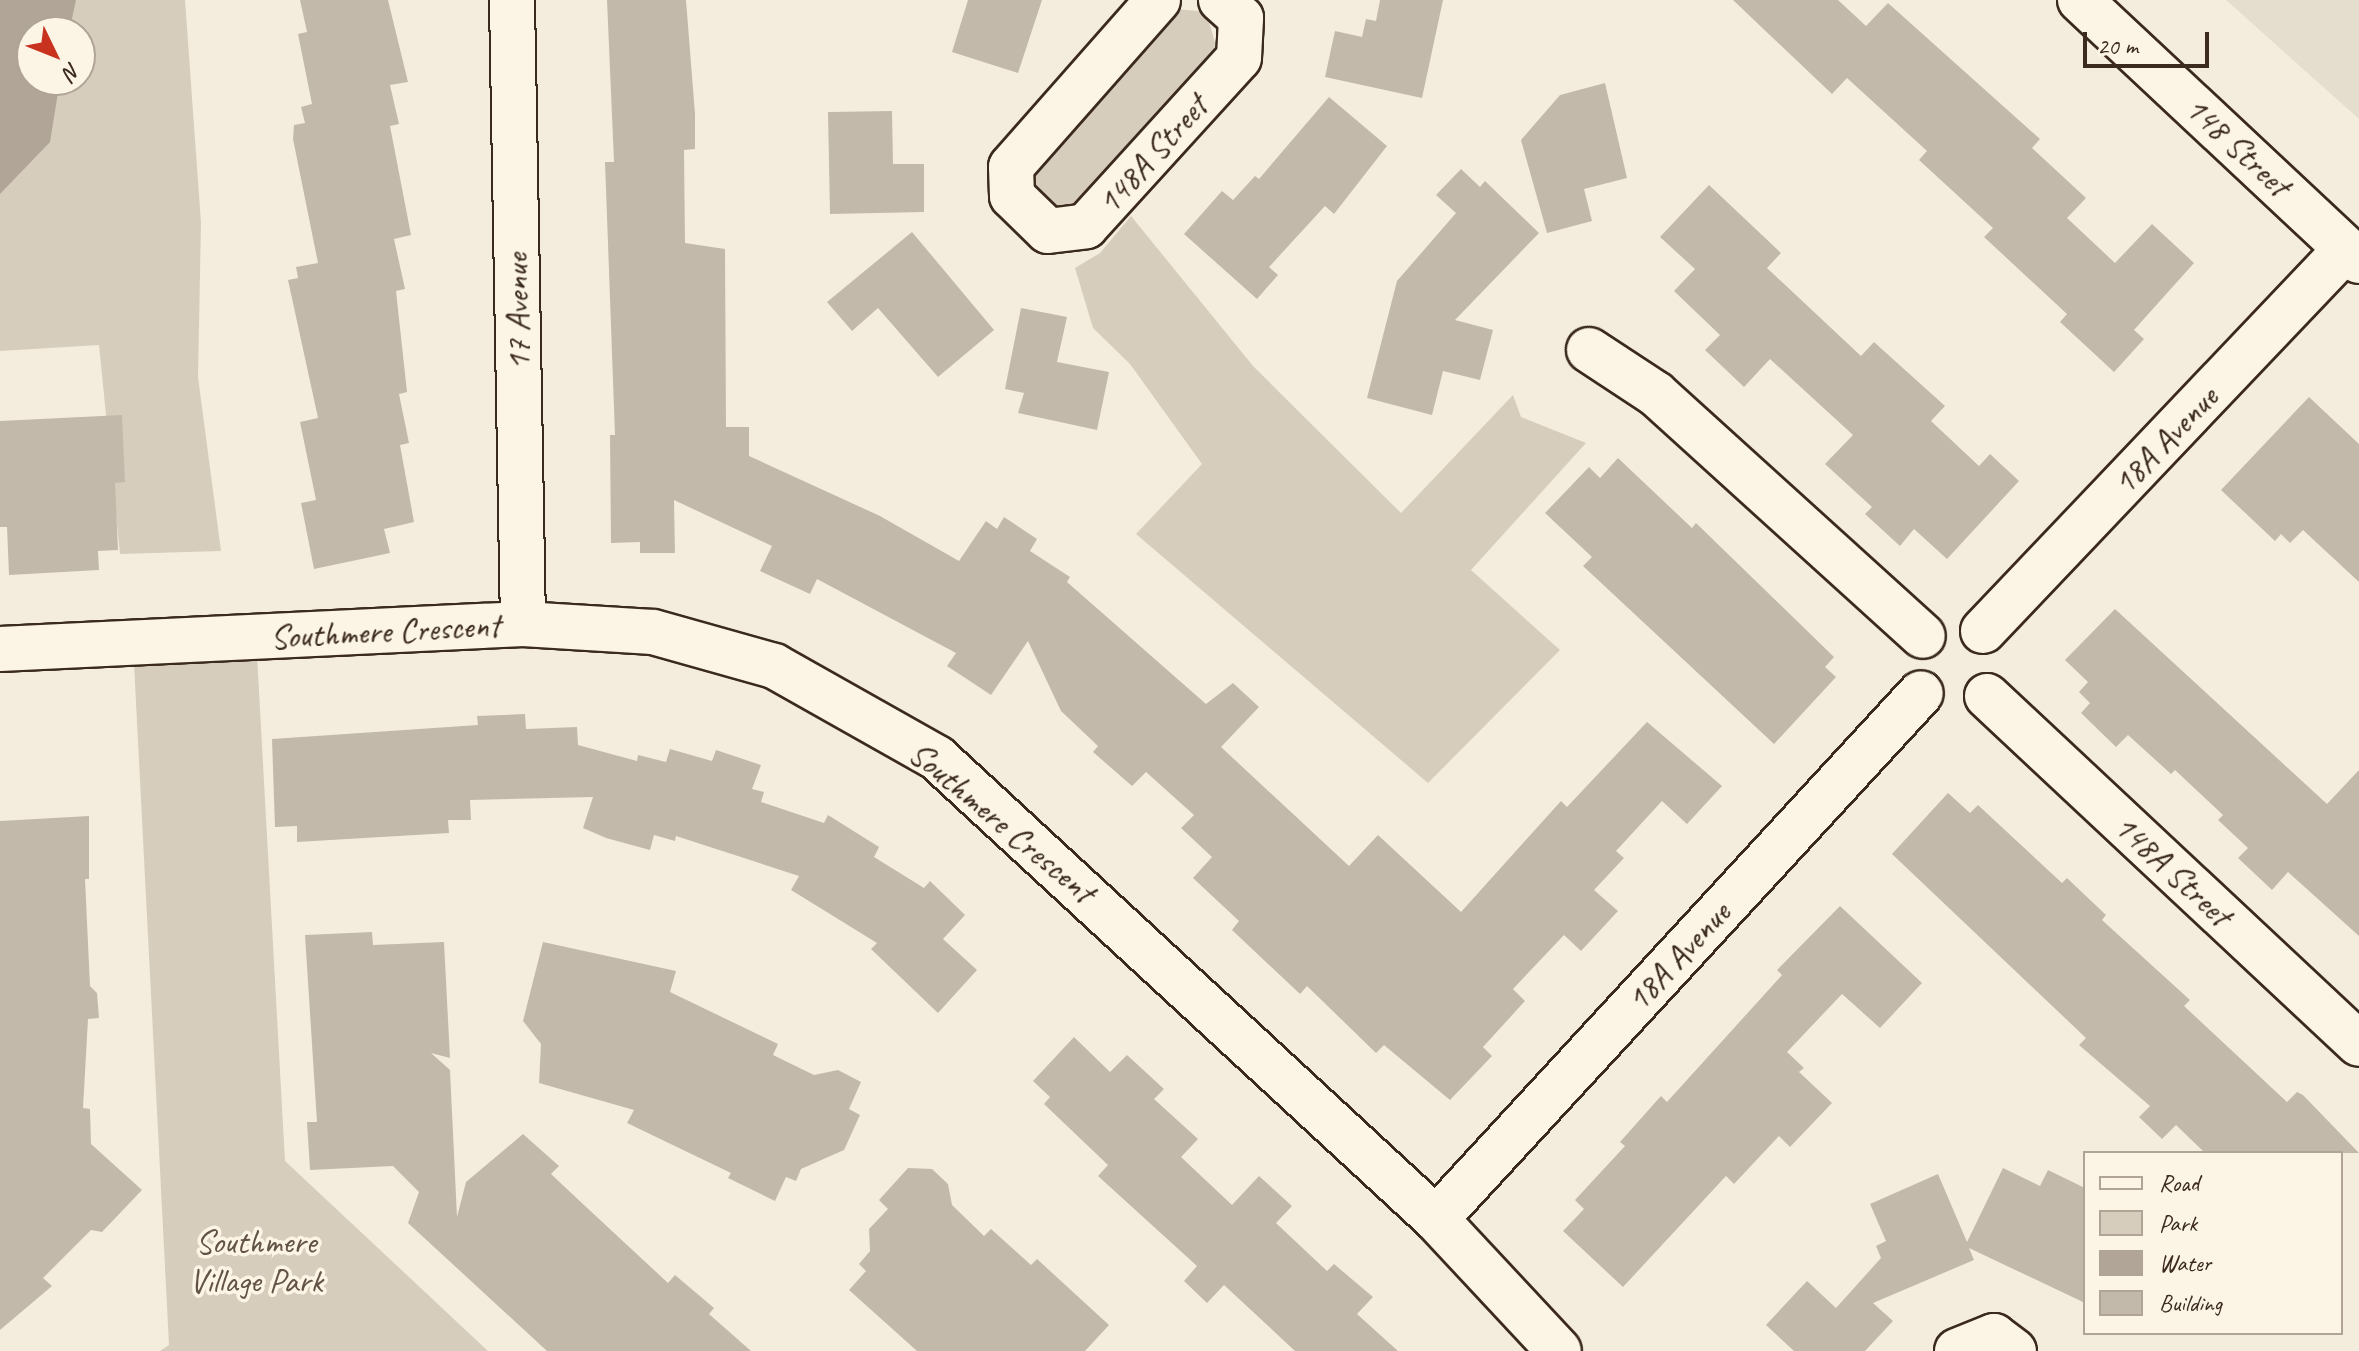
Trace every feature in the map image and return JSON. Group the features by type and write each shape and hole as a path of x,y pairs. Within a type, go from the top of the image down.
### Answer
{"street":[{"name":"17 Avenue","path":"512,0 523,624"},
{"name":"148A Street","path":"1158,0 1011,167 1012,196 1048,231 1086,226 1239,58 1241,18 1221,0"},
{"name":"148 Street","path":"2080,0 2353,255"},
{"name":"18A Avenue","path":"1983,631 2353,255"},
{"path":"1589,350 1656,394 1923,636"},
{"path":"1948,621 1966,622 1983,631 1999,662 1987,696 1960,708 1932,702 1921,693 1912,659 1923,636 1948,621"},
{"name":"Southmere Crescent","path":"0,649 523,624 653,632 774,666 937,758 1436,1219 1559,1351"},
{"name":"18A Avenue","path":"1436,1219 1921,693"},
{"name":"148A Street","path":"1987,696 2359,1044"},
{"path":"1957,1351 1994,1336 2014,1351"}],"shaded area":[{"path":"2226,0 2359,0 2359,119"}],"green space":[{"path":"0,0 185,0 201,223 198,377 221,551 120,554 99,345 0,351"},
{"path":"1175,9 1198,11 1208,18 1215,43 1213,54 1075,211 1032,208 1029,167"},
{"path":"1131,216 1253,366 1401,513 1513,395 1521,417 1586,443 1471,570 1560,650 1428,783 1136,534 1202,464 1130,364 1093,328 1075,268 1100,253"},
{"name":"Southmere Village Park","path":"256,637 285,1161 488,1351 160,1351 169,1345 133,644"}],"water":[{"path":"0,0 76,0 72,16 16,16 16,96 57,96 50,142 0,194"}],"building":[{"path":"300,0 388,0 408,82 390,85 399,124 390,126 411,235 394,239 405,289 396,291 407,392 399,394 409,443 400,445 414,522 384,529 390,553 314,569 301,503 316,500 300,422 318,418 288,280 298,278 296,267 318,263 293,139 294,125 305,123 301,107 312,104 298,34 307,32"},
{"path":"607,0 686,0 695,149 684,150 685,243 725,249 726,427 749,427 749,456 880,516 959,561 986,521 997,529 1004,517 1037,539 1030,551 1070,577 1067,582 1206,704 1233,683 1259,707 1221,747 1349,866 1378,835 1461,912 1561,801 1567,807 1647,722 1722,786 1687,824 1662,801 1616,851 1624,858 1594,890 1618,911 1581,951 1564,935 1513,989 1525,1001 1483,1047 1492,1056 1450,1100 1384,1045 1376,1053 1307,986 1300,994 1232,930 1239,921 1193,878 1212,857 1181,828 1194,815 1146,772 1132,786 1093,752 1098,746 1061,711 1028,641 991,695 947,666 956,653 817,579 810,594 760,571 772,546 674,500 675,553 640,553 640,542 611,543 610,435 615,435 605,162 614,162"},
{"path":"968,0 1042,0 1018,73 952,52"},
{"path":"1380,0 1443,0 1422,98 1325,77 1335,31 1362,37 1366,19 1376,21"},
{"path":"1733,0 1838,0 1866,26 1888,3 2040,139 2032,148 2086,198 2067,218 2115,263 2152,224 2194,263 2134,330 2144,339 2114,372 2060,322 2067,314 1984,237 1993,228 1919,160 1927,151 1847,78 1832,94"},
{"path":"1605,83 1627,178 1584,189 1592,221 1547,233 1521,140 1560,95"},
{"path":"1329,97 1387,146 1334,214 1325,206 1269,267 1278,275 1257,299 1184,234 1222,191 1233,200 1255,176 1259,179"},
{"path":"892,111 893,164 924,164 924,212 830,214 828,112"},
{"path":"1461,169 1480,187 1485,181 1539,233 1455,320 1493,330 1480,380 1443,371 1432,415 1367,398 1397,281 1456,213 1436,195"},
{"path":"1709,185 1781,253 1767,268 1861,356 1874,342 1945,406 1931,421 1979,466 1990,454 2019,481 1947,559 1914,529 1900,546 1865,514 1872,507 1825,464 1853,435 1770,359 1744,387 1705,350 1720,335 1674,291 1695,269 1660,237"},
{"path":"912,232 994,330 938,377 878,308 852,331 827,302"},
{"path":"1021,308 1067,317 1057,362 1109,372 1097,430 1018,413 1024,393 1005,389"},
{"path":"2309,397 2359,444 2359,582 2303,530 2290,543 2281,534 2275,541 2221,490"},
{"path":"122,415 125,482 115,483 118,550 98,551 99,570 9,575 7,527 0,527 0,421"},
{"path":"1618,458 1692,528 1696,523 1834,657 1825,667 1836,677 1774,744 1583,566 1592,557 1545,513 1589,467 1600,478"},
{"path":"2115,609 2327,804 2359,770 2359,936 2288,872 2272,890 2238,858 2248,848 2218,820 2223,815 2175,770 2171,774 2128,735 2116,747 2081,713 2090,703 2079,692 2088,682 2065,660"},
{"path":"525,714 526,729 577,727 578,745 637,761 638,755 666,762 670,749 712,761 716,750 761,765 752,789 764,792 761,802 824,823 828,815 879,847 874,857 924,888 930,881 965,915 943,939 977,970 938,1013 871,949 877,943 791,890 799,876 676,836 675,841 654,835 650,850 606,838 583,828 593,797 470,800 471,820 448,820 449,833 297,842 297,826 275,827 272,739 478,725 477,716"},
{"path":"1948,793 1970,813 1978,805 2062,883 2067,878 2106,915 2102,920 2190,1000 2184,1006 2287,1102 2297,1092 2303,1095 2359,1153 2203,1151 2176,1125 2162,1139 2139,1117 2150,1106 2079,1045 2086,1038 1892,854"},
{"path":"89,816 89,879 85,879 90,986 97,993 99,1018 88,1019 83,1108 90,1109 91,1144 142,1190 102,1232 91,1230 43,1278 52,1286 0,1330 0,821"},
{"path":"1840,906 1922,983 1880,1028 1842,994 1787,1052 1804,1068 1799,1072 1832,1103 1790,1147 1779,1136 1734,1184 1726,1176 1623,1287 1563,1231 1584,1209 1575,1200 1625,1146 1620,1142 1661,1096 1667,1102 1782,975 1777,970"},
{"path":"372,932 373,945 444,942 450,1058 431,1053 450,1070 457,1217 466,1182 523,1134 559,1166 551,1174 668,1283 675,1275 714,1308 709,1314 751,1351 547,1351 408,1223 419,1192 393,1166 310,1170 307,1122 317,1122 305,935"},
{"path":"543,942 676,971 670,992 778,1044 773,1055 814,1075 838,1070 861,1082 849,1109 860,1115 844,1150 801,1169 796,1181 786,1177 775,1201 728,1178 731,1173 627,1123 634,1110 539,1083 541,1044 523,1021"},
{"path":"1074,1037 1110,1072 1127,1055 1164,1089 1154,1099 1198,1139 1181,1157 1232,1205 1259,1176 1292,1206 1276,1223 1327,1271 1334,1264 1373,1297 1357,1314 1398,1351 1295,1351 1224,1285 1207,1303 1184,1281 1197,1266 1098,1176 1108,1165 1044,1104 1050,1097 1033,1081"},
{"path":"908,1168 932,1169 948,1184 952,1205 984,1236 991,1229 1031,1265 1037,1259 1109,1325 1085,1351 917,1351 849,1290 866,1271 859,1264 870,1251 869,1229 888,1209 879,1200"},
{"path":"2003,1168 2040,1186 2048,1170 2083,1187 2083,1302 1969,1248 1974,1260 1873,1303 1893,1321 1865,1351 1794,1351 1766,1325 1807,1281 1836,1308 1881,1258 1876,1246 1886,1241 1870,1204 1938,1174 1967,1242"}]}
